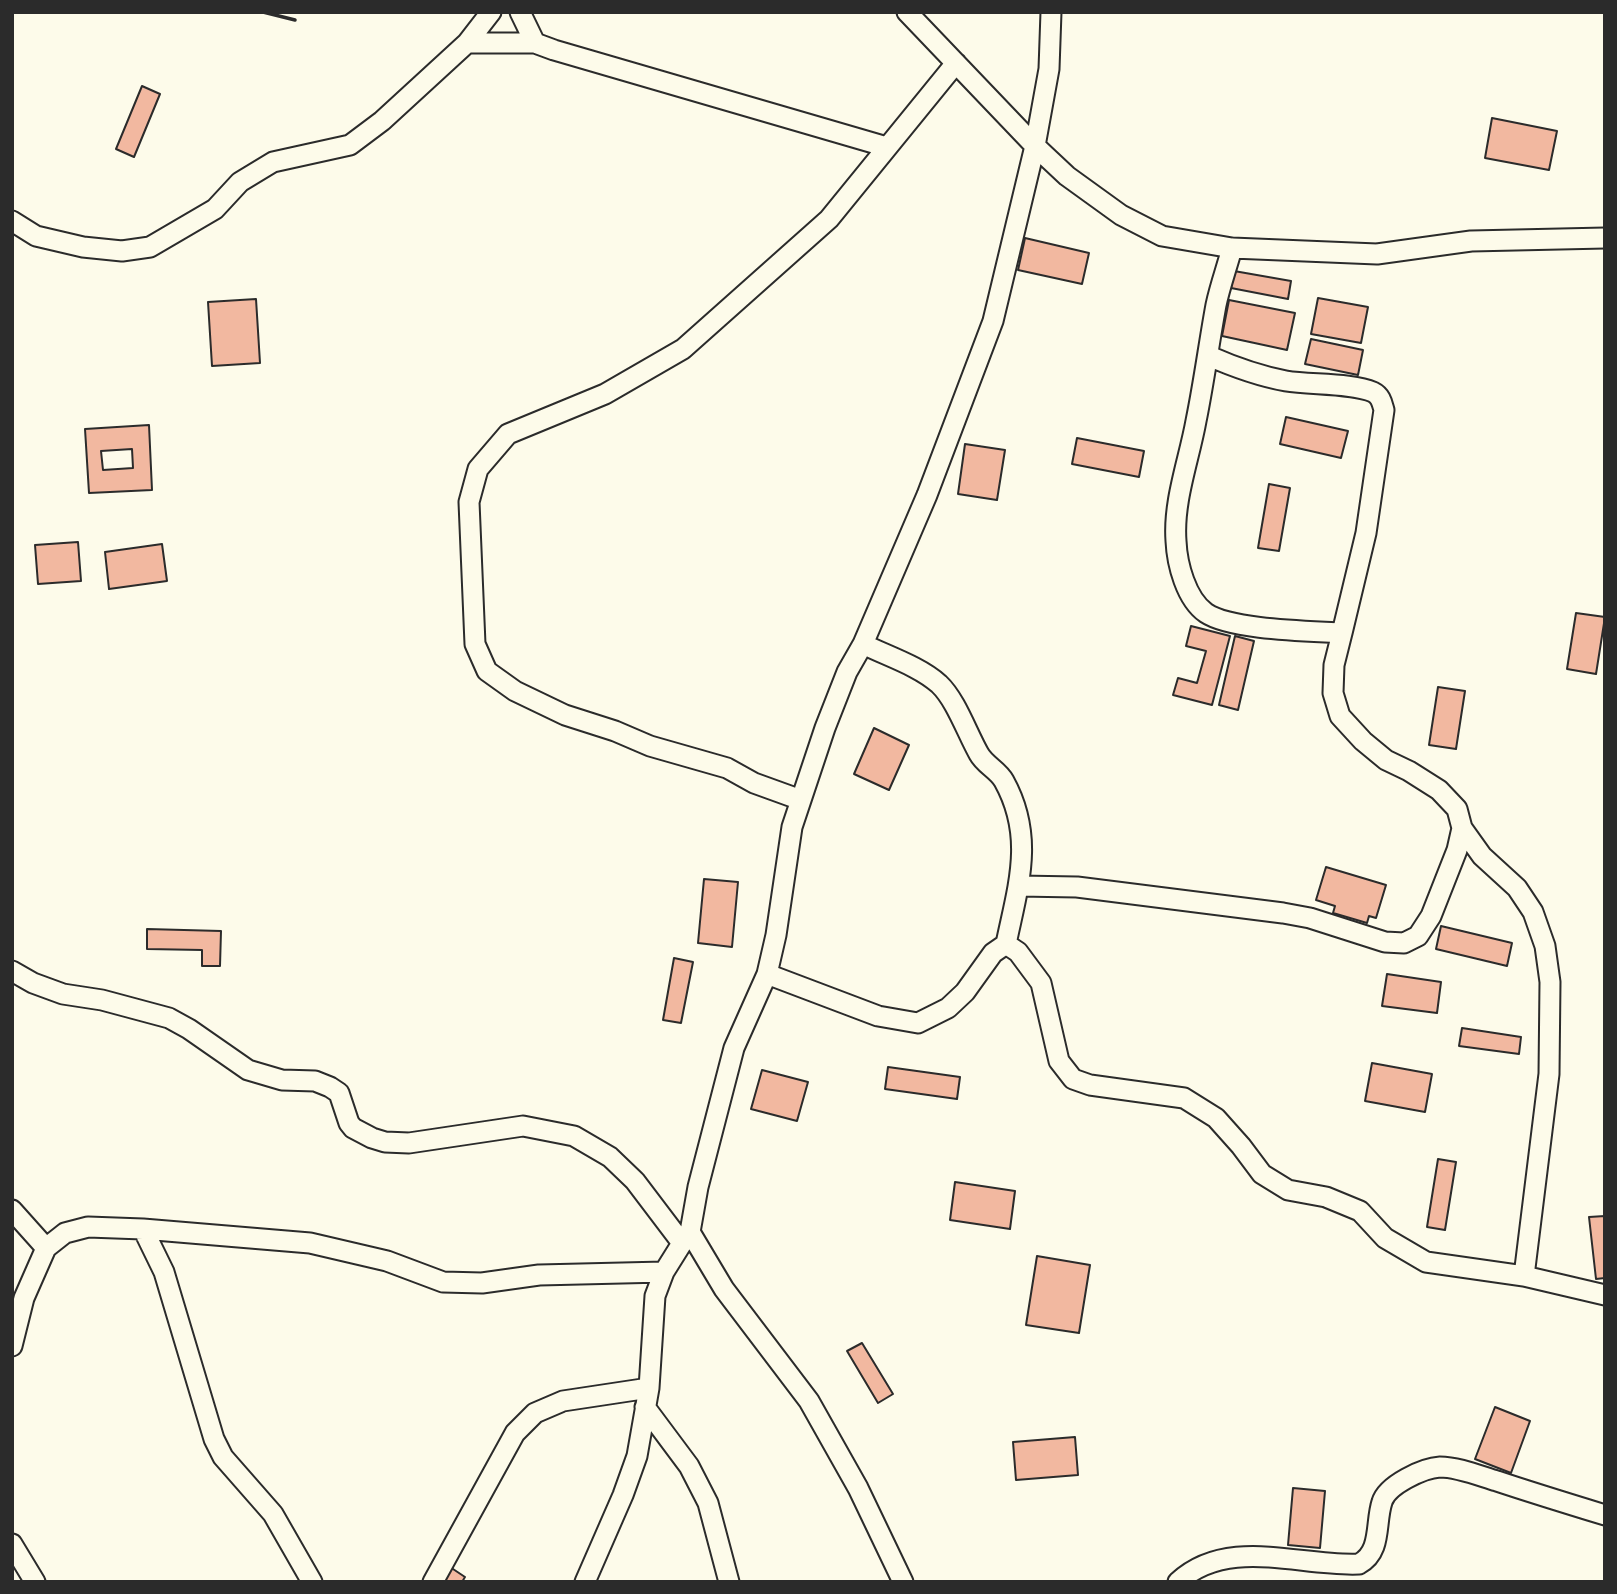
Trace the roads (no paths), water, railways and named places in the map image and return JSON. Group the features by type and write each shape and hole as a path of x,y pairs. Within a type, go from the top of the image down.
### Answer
{"street":[{"path":"12,221 36,236 83,247 122,251 150,247 215,209 240,182 273,162 350,145 382,121 467,43 491,12"},
{"path":"520,12 535,43"},
{"path":"907,12 1067,176 1121,215 1162,236 1232,248 1377,254 1471,241 1605,238"},
{"path":"585,1582 637,1455 647,1397 656,1296 664,1272 686,1237 733,1048 767,974 776,934 792,827 829,716 927,495 993,321 1035,146 1049,69 1051,12"},
{"path":"467,43 535,43 554,51 887,147"},
{"path":"801,800 754,783 727,768 650,746 615,730 565,715 515,691 487,671 475,644 469,502 478,469 508,435 605,394 684,349 829,219 956,63"},
{"path":"1232,248 1217,304 1209,356 1178,502 1176,541 1182,574 1193,598 1204,612 1221,621 1285,630 1342,633"},
{"path":"1209,356 1245,372 1288,381 1362,389 1375,393 1381,399 1383,419 1366,533 1334,665 1333,693 1340,716 1363,741 1386,760 1439,790 1457,809 1462,828 1482,856 1517,888 1532,912 1545,946 1549,982 1549,1074 1524,1276"},
{"path":"767,974 878,1016 918,1023 948,1008 965,992 993,953 1006,944 1019,886 1022,838 1012,797 1002,777 982,760 953,702 940,684 920,671 863,644"},
{"path":"1019,886 1077,887 1283,913 1310,918 1385,942 1404,943 1418,936 1431,916 1457,850 1462,828"},
{"path":"1006,944 1018,952 1041,983 1059,1061 1073,1079 1090,1085 1184,1098 1216,1118 1262,1174 1288,1190 1326,1197 1360,1211 1385,1238 1426,1262 1524,1276 1605,1296"},
{"path":"12,971 33,983 63,994 102,1000 169,1018 248,1070 282,1080 315,1081 330,1087 339,1093 353,1128 372,1138 385,1142 409,1143 523,1126 574,1136 610,1157 686,1237 810,1401 858,1488 904,1582"},
{"path":"12,1210 46,1248"},
{"path":"12,1346 24,1298 46,1248 65,1233 88,1227 310,1243 387,1261 443,1282 482,1283 539,1275 664,1272"},
{"path":"143,1229 164,1272 214,1439 223,1457 273,1514 313,1582"},
{"path":"433,1582 515,1433 535,1413 563,1401 647,1397"},
{"path":"647,1397 708,1503 729,1582"},
{"path":"1178,1582 1186,1574 1206,1564 1234,1558 1284,1557 1360,1564 1369,1560 1375,1545 1382,1499 1397,1484 1415,1474 1440,1467 1466,1472 1605,1515"},
{"path":"13,1546 35,1582"}]}
